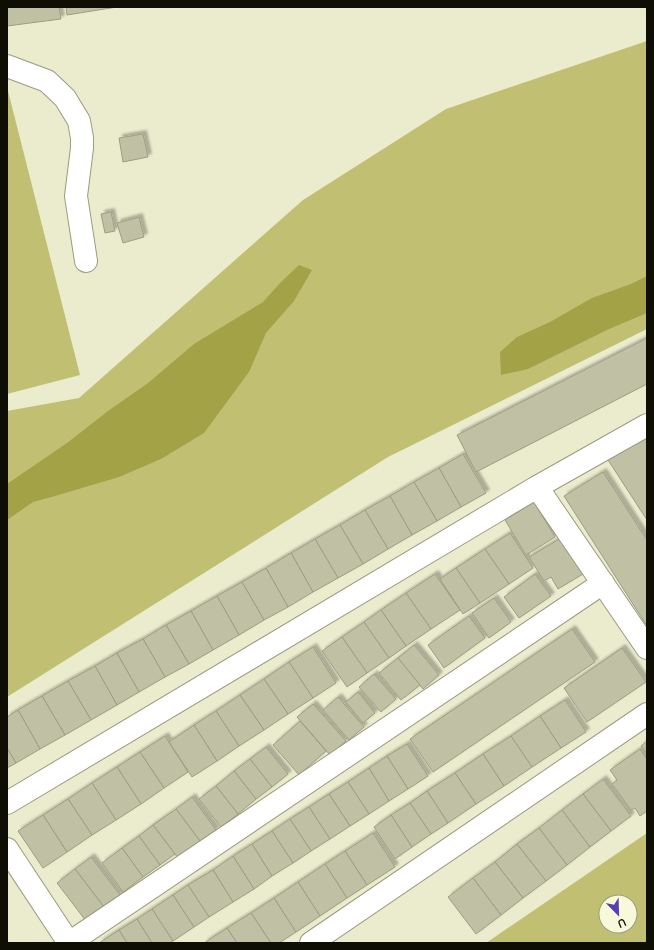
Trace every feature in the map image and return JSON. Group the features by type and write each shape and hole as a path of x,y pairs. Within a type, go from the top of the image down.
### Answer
{"street":[{"path":"7,66 47,81 65,98 79,121 82,148 76,196 86,261"},
{"path":"7,802 537,487 647,425"},
{"path":"537,487 647,648"},
{"path":"7,850 69,943 603,583"},
{"path":"311,943 647,714"}],"shaded area":[{"path":"647,41 647,329 388,457 7,697 7,411 79,398 303,200 446,109"},
{"path":"7,87 80,375 7,394"},
{"path":"299,265 312,270 294,301 266,333 249,372 204,433 161,459 119,477 33,502 7,520 7,484 67,443 108,411 148,383 194,344 263,302"},
{"path":"647,276 647,313 609,329 528,369 501,375 500,352 517,337 550,322 592,298 631,284"},
{"path":"647,833 647,943 486,943"}],"building":[{"path":"7,7 59,7 61,19 7,26"},
{"path":"66,7 117,7 67,15"},
{"path":"143,134 148,157 123,162 119,138"},
{"path":"111,212 115,231 105,233 101,214"},
{"path":"139,217 144,237 123,243 117,223"},
{"path":"647,338 647,384 476,472 457,435"},
{"path":"647,436 647,520 608,460"},
{"path":"463,454 486,493 461,507 439,468"},
{"path":"439,468 461,507 437,521 414,482"},
{"path":"603,472 647,540 647,626 564,496"},
{"path":"414,482 437,521 412,535 390,496"},
{"path":"390,496 412,535 388,549 365,510"},
{"path":"534,502 555,537 526,555 505,520"},
{"path":"365,510 388,549 363,564 340,525"},
{"path":"340,525 363,564 338,578 315,539"},
{"path":"510,533 533,568 509,584 485,549"},
{"path":"561,538 583,574 558,589 551,577 544,581 529,557"},
{"path":"315,539 338,578 313,592 291,553"},
{"path":"485,549 509,584 480,603 456,568"},
{"path":"291,553 313,592 288,607 266,568"},
{"path":"266,568 288,607 264,620 242,582"},
{"path":"456,568 480,603 463,614 440,579"},
{"path":"435,574 460,610 431,629 406,593"},
{"path":"535,574 551,596 519,618 504,597"},
{"path":"242,582 264,620 239,635 217,596"},
{"path":"406,593 431,629 406,646 381,610"},
{"path":"217,596 239,635 213,650 191,611"},
{"path":"494,598 511,622 489,638 472,613"},
{"path":"381,610 406,646 389,658 364,622"},
{"path":"191,611 213,650 189,664 166,625"},
{"path":"469,616 485,638 444,668 428,645"},
{"path":"364,622 389,658 367,673 342,637"},
{"path":"166,625 189,664 165,677 143,639"},
{"path":"572,629 595,662 433,772 410,739"},
{"path":"342,637 367,673 347,687 322,651"},
{"path":"143,639 165,677 139,692 117,653"},
{"path":"414,645 439,675 423,689 398,658"},
{"path":"313,647 336,683 313,698 289,662"},
{"path":"622,648 646,682 587,722 564,688"},
{"path":"117,653 139,692 117,705 95,666"},
{"path":"398,658 420,685 401,700 379,673"},
{"path":"289,662 313,698 288,714 264,679"},
{"path":"95,666 117,705 91,720 68,681"},
{"path":"374,674 396,699 381,712 359,687"},
{"path":"264,679 288,714 264,730 240,695"},
{"path":"68,681 91,720 65,735 42,696"},
{"path":"358,692 375,713 363,723 346,702"},
{"path":"240,695 264,730 239,746 216,711"},
{"path":"42,696 65,735 40,749 18,710"},
{"path":"338,697 364,727 349,740 323,710"},
{"path":"565,700 586,732 561,748 540,716"},
{"path":"313,704 346,741 330,755 297,717"},
{"path":"18,710 40,749 16,763 7,748 7,717"},
{"path":"216,711 239,746 217,761 194,725"},
{"path":"540,716 561,748 532,767 511,736"},
{"path":"300,721 326,751 299,775 273,745"},
{"path":"194,725 217,761 192,777 169,742"},
{"path":"165,736 188,772 164,788 140,752"},
{"path":"511,736 532,767 504,786 483,754"},
{"path":"647,741 647,753 641,746"},
{"path":"407,744 428,776 408,789 387,756"},
{"path":"266,747 288,774 272,787 250,759"},
{"path":"7,748 16,763 7,768"},
{"path":"640,749 647,759 647,811 640,816 635,808 631,810 612,784 617,780 610,770"},
{"path":"140,752 164,788 141,804 117,767"},
{"path":"483,754 504,786 476,804 455,773"},
{"path":"387,756 408,789 389,801 369,768"},
{"path":"250,759 272,787 256,799 234,771"},
{"path":"117,767 141,804 116,820 92,783"},
{"path":"369,768 389,801 369,814 348,782"},
{"path":"234,771 256,799 238,814 216,786"},
{"path":"455,773 476,804 448,823 427,791"},
{"path":"603,779 631,816 611,831 583,794"},
{"path":"348,782 369,814 350,826 329,794"},
{"path":"92,783 116,820 92,835 68,799"},
{"path":"216,786 238,814 221,827 199,799"},
{"path":"427,791 448,823 431,834 410,803"},
{"path":"329,794 350,826 330,839 309,807"},
{"path":"583,794 611,831 590,847 562,810"},
{"path":"192,797 216,830 200,841 176,809"},
{"path":"68,799 92,835 67,852 43,815"},
{"path":"410,803 431,834 412,847 391,815"},
{"path":"309,807 330,839 311,851 290,819"},
{"path":"176,809 200,841 178,858 153,825"},
{"path":"562,810 590,847 567,865 539,828"},
{"path":"43,815 67,852 43,868 18,831"},
{"path":"391,815 412,847 395,859 374,827"},
{"path":"290,819 311,851 293,863 272,831"},
{"path":"153,825 175,854 160,865 139,836"},
{"path":"539,828 567,865 546,881 517,844"},
{"path":"272,831 293,863 272,876 252,844"},
{"path":"373,833 395,867 367,885 345,851"},
{"path":"139,836 160,865 143,877 122,848"},
{"path":"252,844 272,876 254,889 233,856"},
{"path":"517,844 546,881 523,898 495,862"},
{"path":"122,848 143,877 123,892 102,863"},
{"path":"345,851 367,885 347,898 325,864"},
{"path":"233,856 254,889 233,902 213,870"},
{"path":"91,857 120,895 104,907 75,869"},
{"path":"495,862 523,898 501,915 473,878"},
{"path":"325,864 347,898 320,916 298,882"},
{"path":"75,869 104,907 86,921 57,883"},
{"path":"213,870 233,902 209,917 188,885"},
{"path":"473,878 501,915 476,934 448,897"},
{"path":"298,882 320,916 296,932 274,898"},
{"path":"188,885 209,917 194,927 173,895"},
{"path":"173,895 194,927 173,941 152,909"},
{"path":"274,898 296,932 279,943 271,943 251,913"},
{"path":"152,909 173,941 169,943 152,943 137,919"},
{"path":"251,913 271,943 237,943 227,928"},
{"path":"137,919 152,943 127,943 119,930"},
{"path":"227,928 237,943 204,943"},
{"path":"119,930 127,943 99,943"}]}
